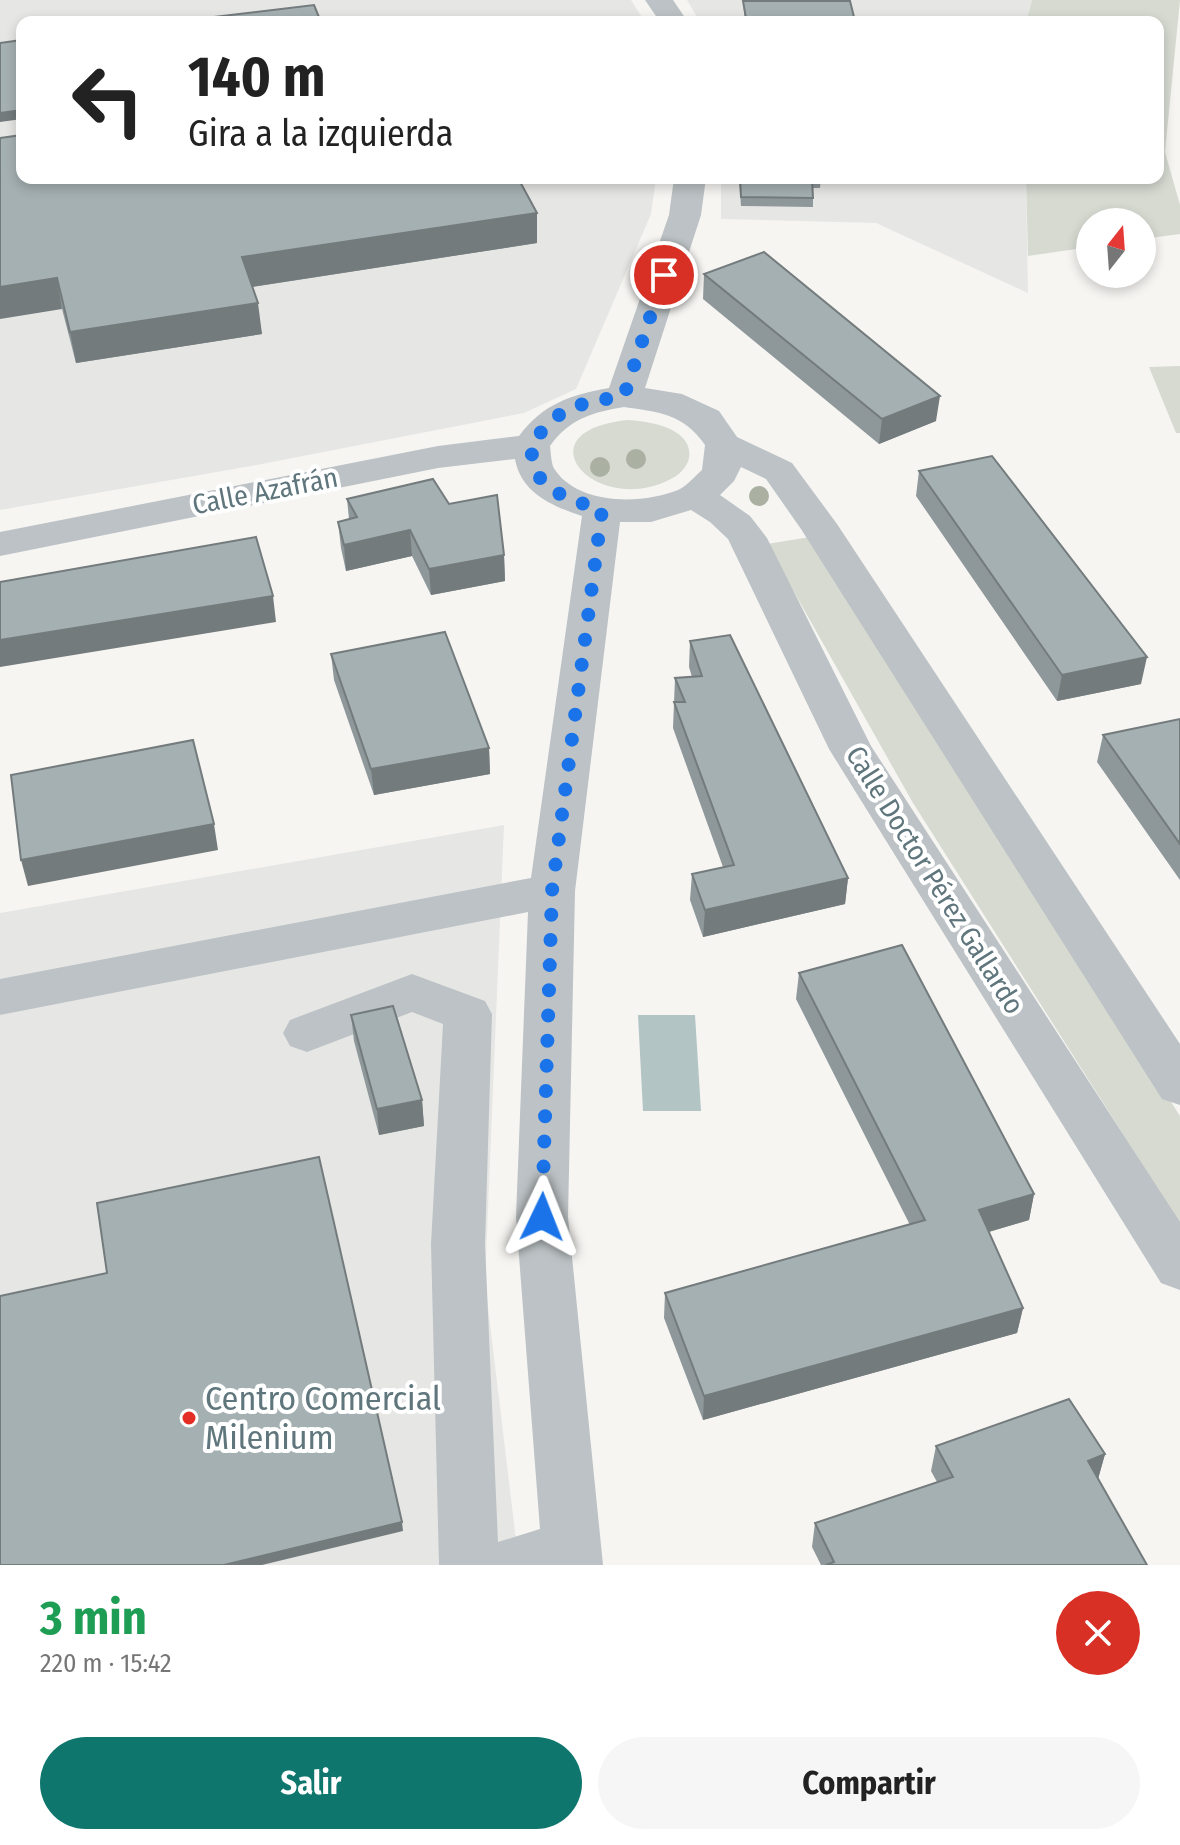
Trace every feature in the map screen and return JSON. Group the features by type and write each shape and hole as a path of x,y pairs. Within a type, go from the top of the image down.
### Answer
{"street":[{"path":"624,396 685,215 689,184"},
{"path":"724,445 721,473 695,497 651,510 602,510 561,496 536,473 531,446 548,421 580,403 624,396 669,402 706,419 724,445 779,471 818,524 1180,1085"},
{"name":"Calle Azafrán","path":"0,544 438,457 531,446"},
{"name":"Calle Doctor Pérez Gallardo","path":"695,497 724,512 747,538 851,749 1180,1267"},
{"path":"510,1565 572,1556 542,1217 552,891 602,510"},
{"path":"0,997 552,891"},
{"path":"307,1033 412,992 468,1014 458,1244 469,1565"}],"shaded area":[{"path":"0,0 631,0 641,16 16,16 16,184 655,184 651,214 576,389 524,413 251,466 0,510"},
{"path":"687,0 1032,0 1028,16 696,16"},
{"path":"1032,0 1180,0 1165,152 1180,205 1180,234 1156,237 1156,208 1076,208 1076,249 1028,256 1026,184 1164,184 1164,16 1028,16"},
{"path":"721,184 1026,184 1028,293 876,223 721,219"},
{"path":"1180,366 1180,433 1176,433 1149,367"},
{"path":"628,420 647,422 677,433 689,448 689,458 682,471 669,480 641,488 616,488 594,480 580,468 573,454 578,439 595,427"},
{"path":"810,537 1180,1116 1180,1224 913,803 767,544"},
{"path":"504,825 485,1282 519,1565 0,1565 0,913"},
{"path":"638,1015 695,1015 701,1111 643,1111"}],"building":[{"path":"743,1 850,1 854,16 746,16"},
{"path":"314,5 319,16 222,16"},
{"path":"16,41 16,111 0,113 0,43"},
{"path":"16,136 16,184 521,184 537,213 242,257 258,303 70,332 57,278 0,287 0,138"},
{"path":"740,184 812,184 813,198 741,197"},
{"path":"764,252 940,396 882,419 704,274"},
{"path":"992,456 1147,657 1062,675 919,471"},
{"path":"433,479 449,504 497,495 504,555 429,569 410,530 344,545 338,522 357,517 347,499"},
{"path":"256,537 273,596 0,640 0,582"},
{"path":"445,632 489,748 371,769 331,654"},
{"path":"730,635 848,878 705,910 692,874 734,865 674,702 685,702 675,678 702,676 690,641"},
{"path":"1180,719 1180,844 1103,735"},
{"path":"193,740 214,824 21,860 11,775"},
{"path":"902,945 1034,1194 979,1210 1023,1308 704,1396 665,1293 925,1220 799,973"},
{"path":"393,1006 422,1100 377,1109 351,1015"},
{"name":"Centro Comercial Milenium","path":"319,1157 402,1522 224,1565 0,1565 0,1296 107,1273 97,1203"},
{"path":"1069,1399 1105,1454 1088,1461 1147,1565 826,1565 834,1562 815,1523 953,1477 936,1446"}],"place":[{"name":"Centro Comercial Milenium","path":"189,1418"}],"route":[{"path":"542,1217 552,891 602,510 561,496 536,473 531,446 548,421 580,403 624,396 664,275"}]}
